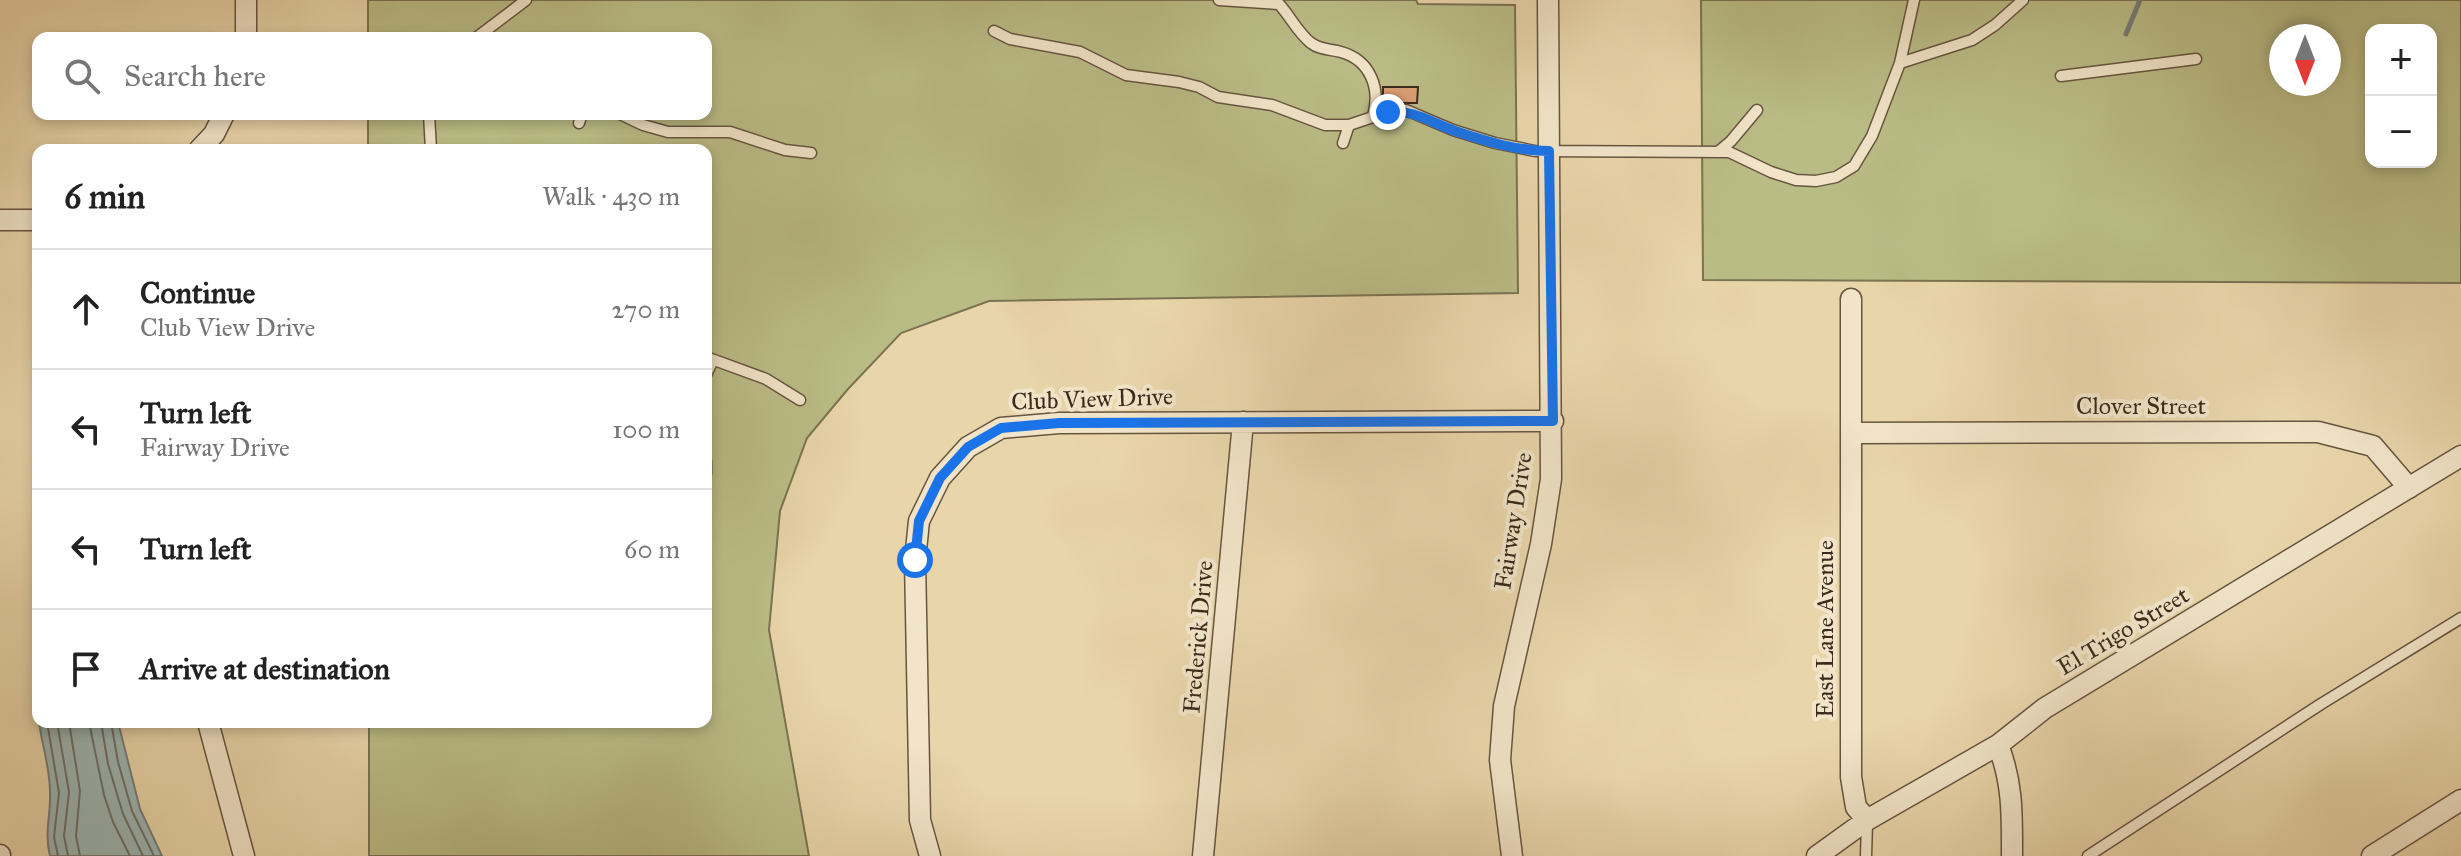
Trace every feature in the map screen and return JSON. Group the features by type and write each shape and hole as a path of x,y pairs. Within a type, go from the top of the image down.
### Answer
{"street":[{"path":"246,0 246,32"},
{"name":"Fairway Drive","path":"1512,856 1500,760 1504,706 1541,544 1551,479 1548,0"},
{"path":"205,144 221,120"},
{"path":"0,220 32,220"},
{"name":"East Lane Avenue","path":"1851,299 1851,777 1856,807 1867,820"},
{"name":"Club View Drive","path":"930,856 920,820 915,560 919,521 940,478 968,447 1001,428 1059,423 1553,421"},
{"name":"Frederick Drive","path":"1203,856 1243,422"},
{"name":"Clover Street","path":"1851,433 2318,432 2373,446 2409,488"},
{"name":"El Trigo Street","path":"1817,856 1867,820 1998,745 2045,708 2461,456"},
{"path":"210,728 244,856"},
{"path":"1998,745 2008,771 2011,793 2012,856"},
{"path":"2372,856 2461,800"}],"lane":[{"path":"484,32 526,0"},
{"path":"1219,0 1279,2 1309,42 1320,49 1332,49 1357,57 1377,90 1373,116"},
{"path":"1900,63 1972,40 2023,0"},
{"path":"994,31 1010,39 1080,52 1126,75 1179,82 1199,87 1218,97 1272,105 1325,125 1349,125 1373,116 1406,110 1453,130 1535,151 1729,152 1771,172 1796,180 1816,181 1836,177 1854,166 1872,136 1900,63 1915,2"},
{"path":"2061,76 2196,59"},
{"path":"1718,152 1757,110"},
{"path":"429,120 431,144"},
{"path":"633,120 668,132 730,132 785,150 811,153"},
{"path":"1343,143 1349,125"},
{"path":"712,359 766,379 800,400"},
{"path":"2088,856 2321,704 2461,618"},
{"path":"1866,856 1867,820"}],"green space":[{"path":"368,0 1416,0 1418,4 1515,5 1518,293 989,301 901,333 807,438 780,511 769,630 809,856 369,856 369,728 712,728 712,144 368,144 368,120 712,120 712,32 368,32"},
{"path":"1701,0 2461,0 2461,283 1703,280"}],"water":[{"path":"40,728 120,728 140,809 162,856 50,856 50,783"}],"building":[{"path":"1383,87 1418,87 1417,103 1383,103"}],"waterway":[{"path":"2126,34 2140,0"}],"route":[{"path":"915,560 919,521 940,478 968,447 1001,428 1059,423 1553,421 1549,151 1495,143 1453,130 1406,110 1388,112"}]}
